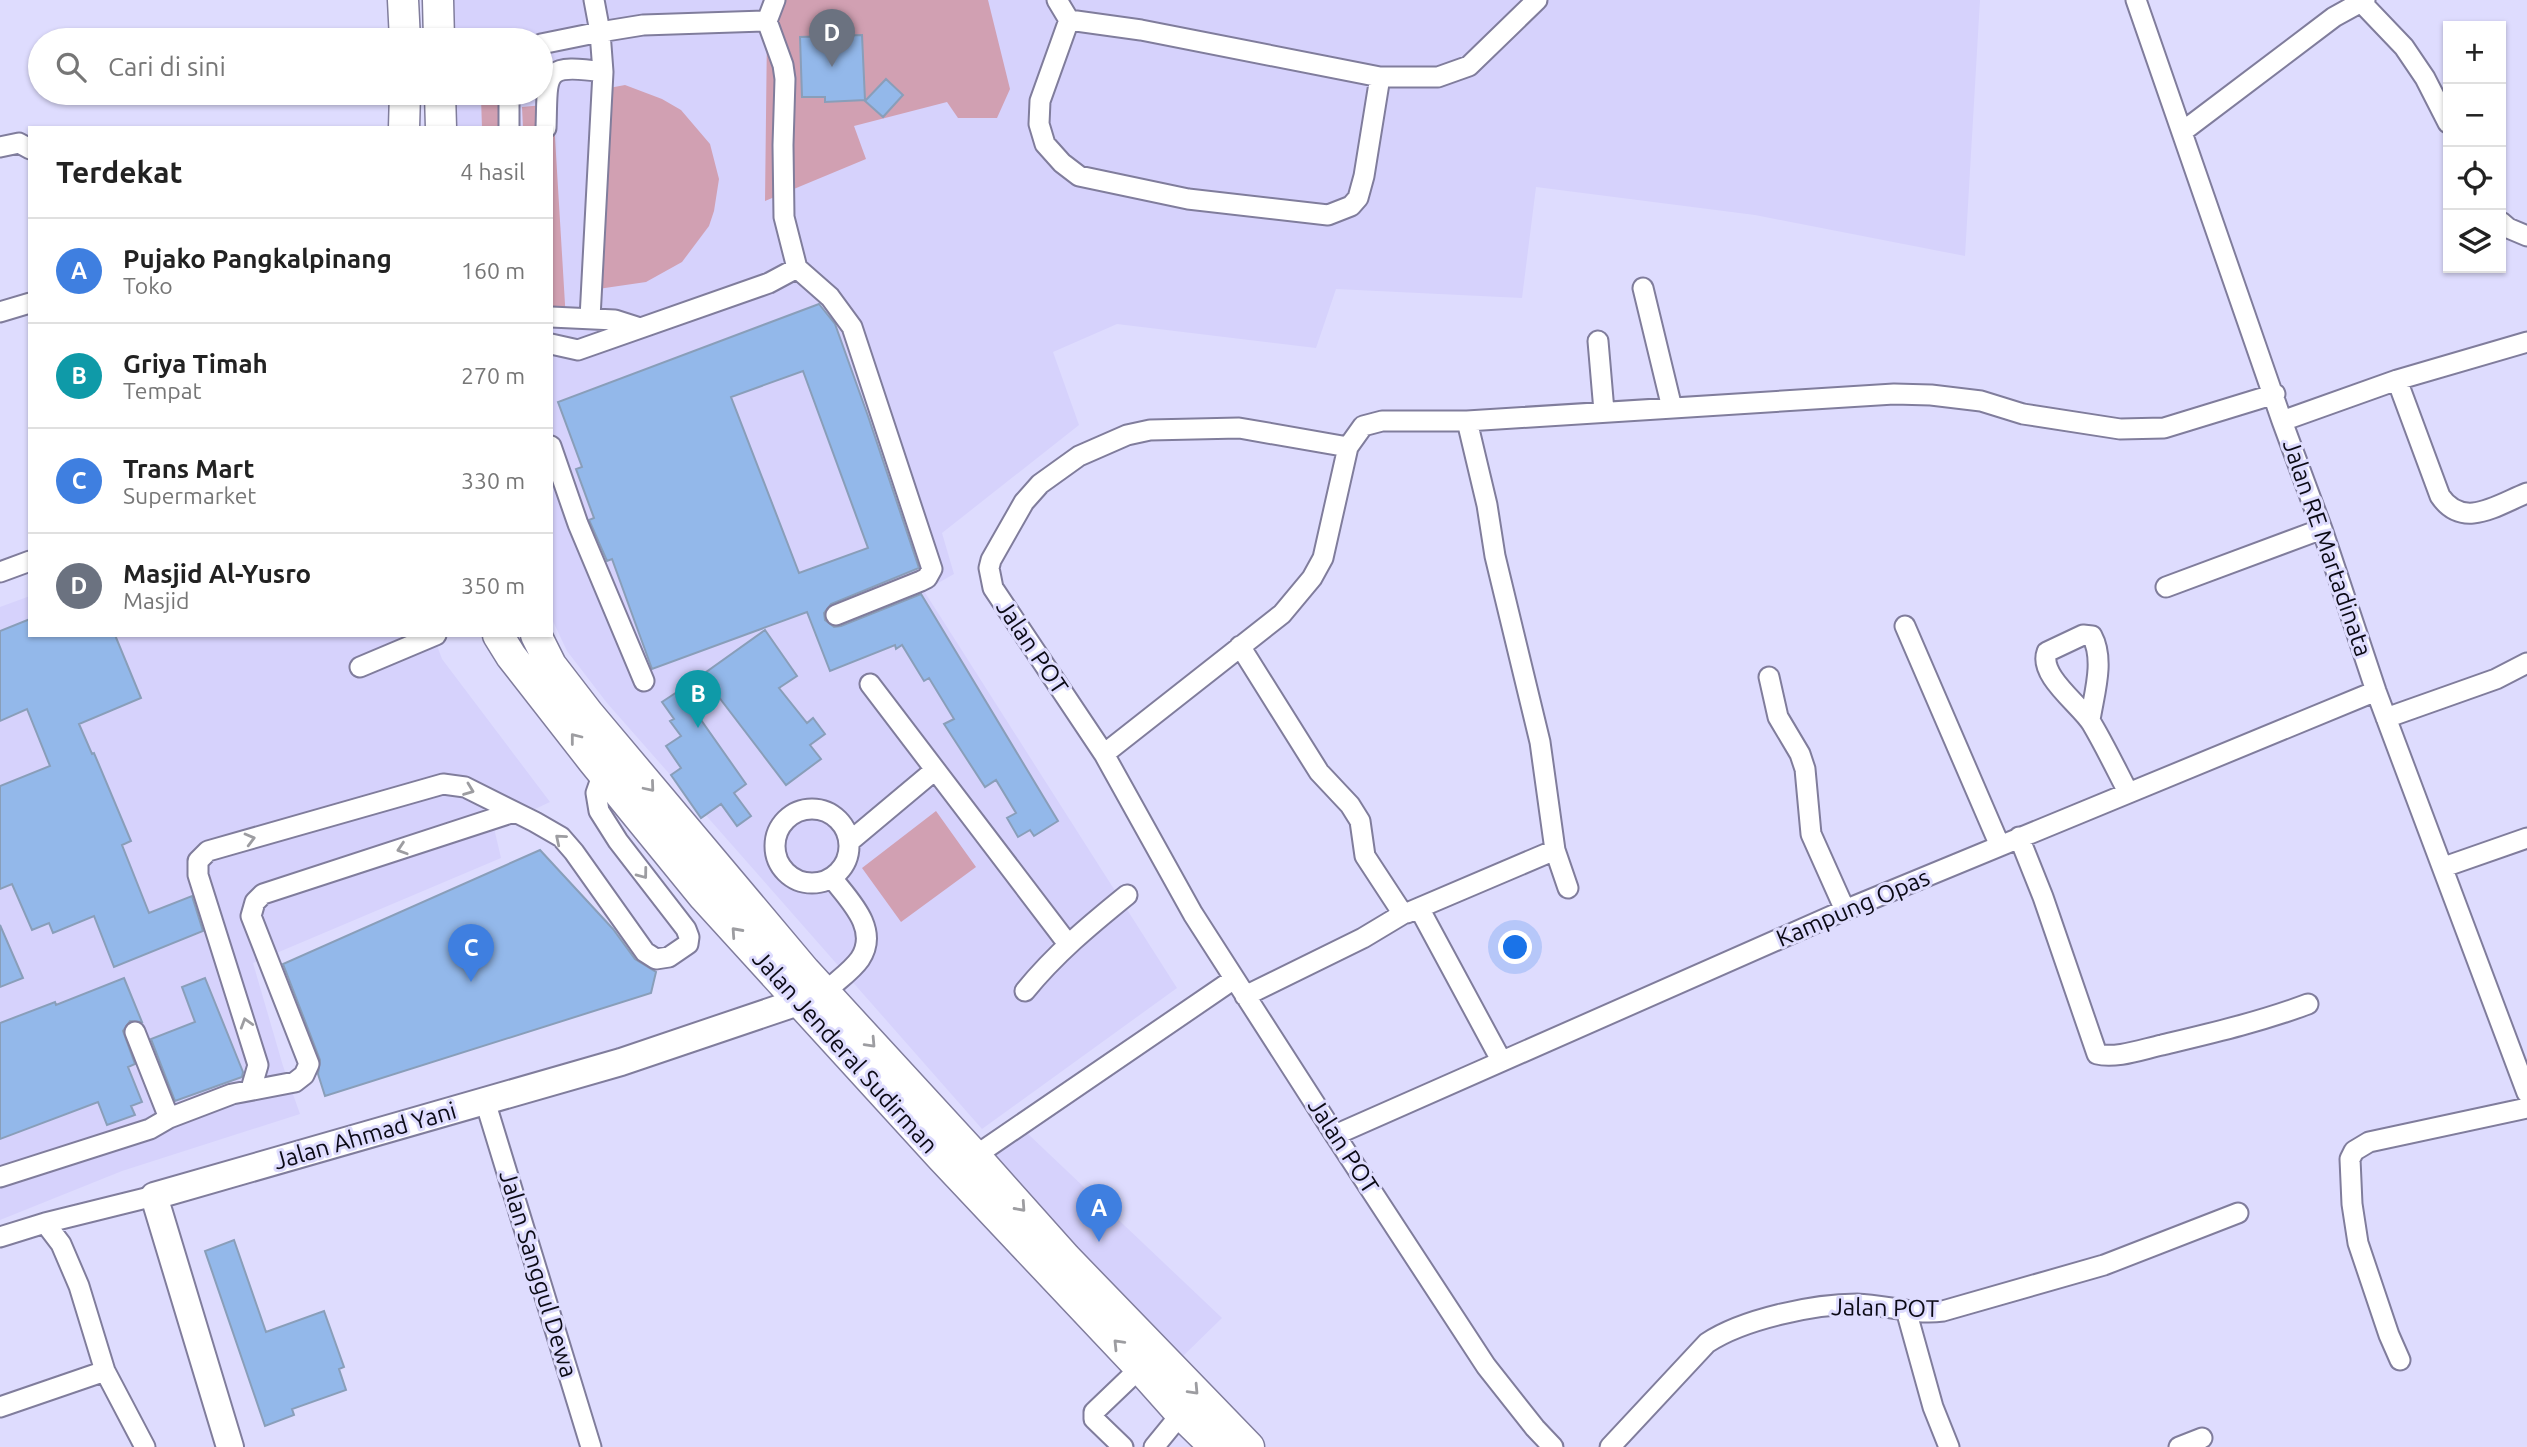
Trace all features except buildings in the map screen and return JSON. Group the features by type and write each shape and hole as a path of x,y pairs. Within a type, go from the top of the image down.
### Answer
{"highway":[{"path":"404,0 405,28"},
{"path":"438,0 439,28"},
{"path":"404,126 405,105"},
{"path":"441,105 442,126"},
{"name":"Jalan Jenderal Sudirman","path":"499,637 511,656 603,773 704,897 975,1156 1066,1258 1150,1361 1181,1414 1215,1447"},
{"name":"Jalan Jenderal Sudirman","path":"537,637 551,665 588,713 940,1157 1150,1361 1249,1447"}],"main road":[{"name":"Jalan Ahmad Yani","path":"154,1196 621,1062 811,997"},
{"path":"154,1196 230,1447"}],"street":[{"path":"590,318 603,72 594,0"},
{"path":"775,0 766,20 783,65 785,79 785,217 797,268 830,297 852,327 932,569 928,578 836,615"},
{"path":"1058,0 1069,20 1040,101 1039,124 1045,145 1079,176 1188,199 1328,215 1350,206 1359,198 1380,77"},
{"path":"1069,20 1141,30 1380,77 1438,77 1469,66 1537,0"},
{"name":"Jalan RE Martadinata","path":"2136,0 2275,394 2282,421 2322,528 2376,691 2527,1093"},
{"path":"2182,132 2334,17 2363,1 2404,47 2425,78 2443,113"},
{"path":"553,42 643,25 766,20"},
{"path":"553,75 562,68 603,72"},
{"path":"509,105 509,126"},
{"path":"546,126 547,105"},
{"path":"0,147 19,143 28,148"},
{"path":"2506,226 2527,236"},
{"path":"553,344 578,350 769,283 797,268"},
{"path":"1643,288 1672,408"},
{"path":"0,312 28,304"},
{"path":"553,317 628,322 640,328"},
{"path":"1598,341 1604,411"},
{"path":"2282,421 2397,380 2527,342"},
{"path":"2397,380 2446,506 2458,514 2472,515 2527,494"},
{"path":"1104,754 1282,614 1312,578 1323,558 1349,447 1363,426 1369,424 1382,421 1467,421 1894,394 1931,394 1981,401 2023,414 2120,429 2164,428 2275,394"},
{"path":"1467,421 1540,742 1555,850 1568,888"},
{"name":"Jalan POT","path":"1349,447 1239,428 1150,430 1126,435 1079,456 1040,484 1024,502 991,560 989,568 993,588 1104,754 1181,893 1335,1135 1486,1366 1553,1447"},
{"path":"553,452 579,524 644,681"},
{"path":"2166,587 2322,528"},
{"path":"0,572 28,562"},
{"path":"1905,626 2000,846"},
{"path":"360,667 403,642 427,637"},
{"path":"1240,646 1319,772 1350,805 1360,821 1365,856 1411,911 1501,1060"},
{"path":"2386,718 2496,678 2527,663"},
{"path":"1769,677 1778,717 1800,754 1805,769 1811,834 1845,911"},
{"path":"870,684 1068,944"},
{"name":"Kampung Opas","path":"1335,1135 1845,911 2376,691"},
{"path":"2090,720 2128,792"},
{"path":"849,842 935,770"},
{"path":"251,1089 258,1065 198,875 198,861 208,851 443,784 466,787 561,837 645,952 656,959 668,957 688,944 689,937 686,929 618,841 599,811 596,793 603,773"},
{"path":"812,809 825,811 837,818 845,829 849,842 848,856 842,868 832,878 820,883 806,883 793,878 783,869 776,857 778,830 787,819 798,812 812,809"},
{"path":"0,1177 150,1129 169,1118 251,1089 295,1082 304,1075 309,1064 251,916 255,902 263,894 514,812"},
{"path":"2019,837 2060,944 2095,1050 2100,1055 2133,1052 2255,1023 2308,1004"},
{"path":"2444,867 2527,838"},
{"path":"1245,996 1363,938 1411,911 1555,850"},
{"path":"811,997 861,958 864,948 864,920 832,878"},
{"path":"1025,991 1046,964 1127,895"},
{"path":"975,1156 1234,979"},
{"path":"135,1032 169,1118"},
{"name":"Jalan Sanggul Dewa","path":"485,1101 591,1447"},
{"path":"2400,1360 2358,1243 2352,1204 2350,1159 2354,1152 2369,1142 2527,1108"},
{"path":"0,1237 154,1196"},
{"name":"Jalan POT","path":"1610,1447 1707,1343 1718,1336 1810,1308 1856,1304 1923,1313 1943,1311 2104,1265 2238,1213"},
{"path":"45,1223 61,1244 79,1286 105,1371 145,1447"},
{"path":"1906,1310 1933,1407 1949,1447"},
{"path":"1123,1447 1094,1419 1094,1412 1150,1361"},
{"path":"0,1407 105,1371"},
{"path":"1154,1447 1181,1414"},
{"path":"2179,1447 2202,1438"}],"shaded area":[{"path":"452,0 1980,0 1965,256 1755,215 1536,187 1522,298 1336,289 1316,348 1117,324 1053,352 1079,425 942,533 954,574 924,591 1177,988 982,1129 607,703 567,651 553,621 553,126 457,126 456,105 553,105 553,28 453,28"},
{"path":"775,0 988,0 1010,89 997,118 958,118 947,102 854,126 866,159 765,201 767,31"},
{"path":"625,85 662,99 681,110 710,144 719,179 709,226 682,262 646,282 598,289 593,91"},
{"path":"553,104 566,321 553,322 553,126 523,126 522,107"},
{"path":"481,105 516,105 517,126 482,126"},
{"path":"28,597 28,637 434,637 442,659 550,802 494,828 501,858 253,963 300,1114 122,1171 0,1220 0,607"},
{"path":"936,811 976,867 901,922 862,868"},
{"path":"1027,1133 1222,1318 1180,1359 974,1167"}],"place":[{"name":"Masjid Al-Yusro","path":"832,67"},
{"name":"Griya Timah","path":"698,728"},
{"name":"Trans Mart","path":"471,982"},
{"name":"Pujako Pangkalpinang","path":"1099,1242"}]}
